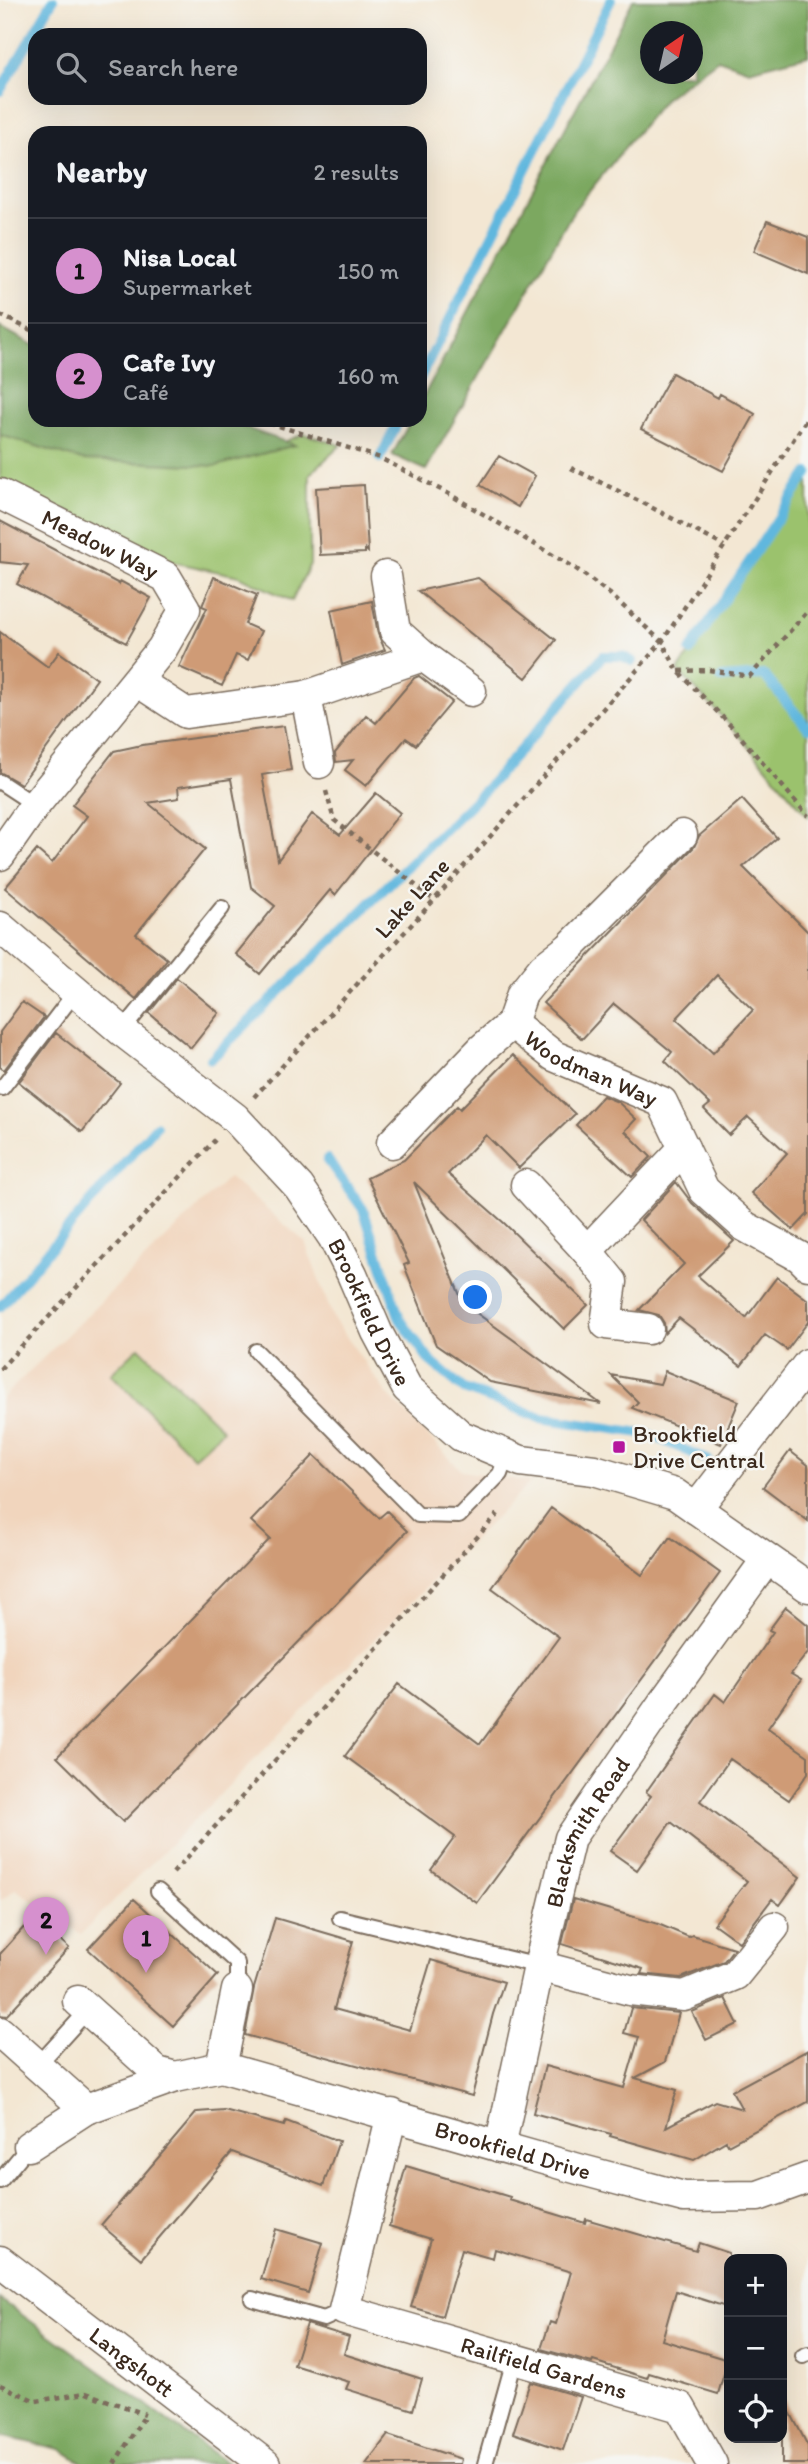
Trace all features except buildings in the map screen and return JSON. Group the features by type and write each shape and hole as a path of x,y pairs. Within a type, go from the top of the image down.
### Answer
{"street":[{"name":"Meadow Way","path":"0,494 166,577 185,609 162,649 35,806 0,855"},
{"path":"386,576 395,631 422,656 471,691"},
{"path":"137,681 186,713 306,696 422,656"},
{"path":"306,696 319,763"},
{"path":"512,1023 522,994 543,968 569,948 682,835"},
{"name":"Brookfield Drive","path":"0,927 122,1031 235,1118 299,1187 333,1237 377,1332 407,1388 461,1436 522,1461 606,1474 675,1494 808,1587"},
{"name":"Woodman Way","path":"392,1143 482,1049 512,1023 554,1056 662,1102 704,1190 744,1226 805,1257"},
{"path":"587,1251 684,1148"},
{"path":"526,1185 612,1282 606,1324 648,1329"},
{"path":"696,1509 808,1364"},
{"name":"Blacksmith Road","path":"500,2147 570,1838 767,1559"},
{"path":"539,1966 631,1990 684,1996 735,1975 774,1927"},
{"path":"29,2146 86,2109 175,2077 221,2067 237,1990"},
{"path":"83,2005 158,2072 175,2077"},
{"path":"0,2032 86,2109"},
{"name":"Brookfield Drive","path":"221,2067 684,2197 758,2196 808,2178"},
{"path":"344,2310 392,2114"},
{"name":"Langshott","path":"0,2261 265,2464"},
{"name":"Railfield Gardens","path":"344,2310 680,2407 712,2464"}],"lane":[{"path":"0,782 35,806"},
{"path":"122,1031 222,908"},
{"path":"2,1088 77,990"},
{"path":"256,1351 418,1516 459,1516 500,1474 507,1455"},
{"path":"158,1891 237,1963 237,1990"},
{"path":"340,1918 539,1966"},
{"path":"38,2065 83,2005"},
{"path":"0,2181 29,2146"},
{"path":"252,2299 324,2319 344,2310"},
{"path":"485,2464 514,2360"}],"path":[{"path":"0,315 28,329"},
{"name":"Lake Lane","path":"0,1369 434,900 662,642 808,417"},
{"path":"282,427 380,458 449,494 575,568 610,594 662,642 678,671 732,726 808,816"},
{"path":"571,468 724,546"},
{"path":"678,671 709,670 750,676 808,611"},
{"path":"319,763 334,820 434,900"},
{"path":"158,1891 507,1504"},
{"path":"0,2385 36,2401 86,2393 145,2414"},
{"path":"114,2464 163,2386"}],"shaded area":[{"path":"229,1177 305,1242 333,1318 387,1394 462,1471 531,1482 81,1934 15,1889 0,1901 0,1400"}],"green space":[{"path":"633,0 808,0 808,55 749,70 718,59 703,70 703,21 640,21 640,84 684,84 665,98 574,210 426,470 392,455 407,427 427,427 427,390"},
{"path":"0,327 28,342 28,427 243,427 295,445 216,466 82,460 0,435"},
{"path":"0,433 231,462 304,434 341,445 310,474 310,564 292,601 239,576 172,562 0,480"},
{"path":"808,472 808,816 732,727 678,671"},
{"path":"139,1347 223,1430 194,1457 111,1374"},
{"path":"0,2299 228,2464 84,2464 60,2449 0,2436"}],"waterway":[{"path":"37,28 53,0"},
{"path":"427,364 611,0"},
{"path":"0,91 28,43"},
{"path":"380,458 396,427"},
{"path":"690,651 808,473"},
{"path":"211,1059 486,789 603,656 622,656 632,661"},
{"path":"721,678 764,675 808,728"},
{"path":"0,1307 156,1126"},
{"path":"327,1159 363,1209 400,1319 430,1361 464,1389 541,1418 648,1434 708,1460"}],"place":[{"name":"Brookfield Drive Central","path":"619,1447"},
{"name":"Cafe Ivy","path":"46,1955"},
{"name":"Nisa Local","path":"146,1973"}]}
